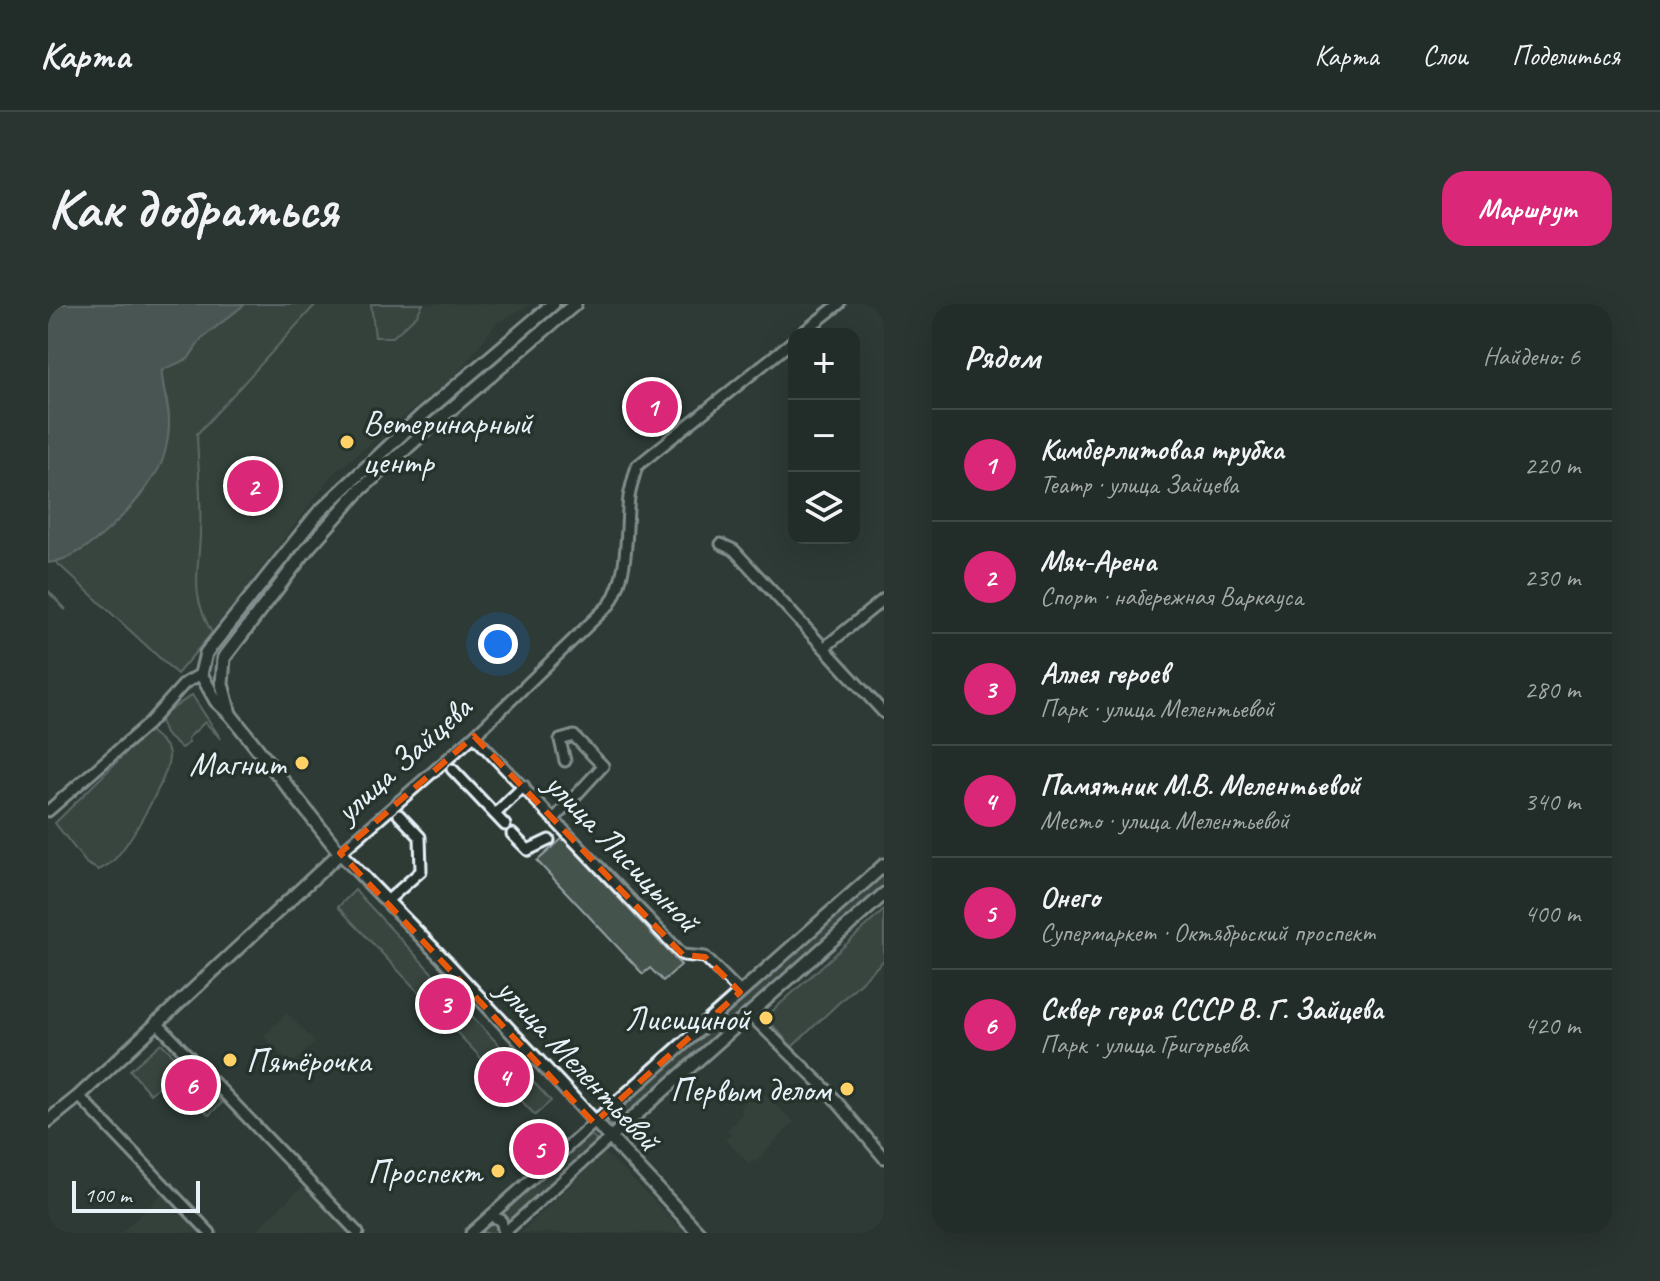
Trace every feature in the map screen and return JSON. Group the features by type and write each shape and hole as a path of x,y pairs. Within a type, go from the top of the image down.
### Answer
{"main road":[{"path":"230,714 221,670 224,658 333,518 500,358 519,333 553,304"},
{"path":"221,670 212,678 205,673 202,668 206,653 318,513 421,416 500,358 527,344 575,304"},
{"path":"519,333 527,344"},
{"name":"улица Мелентьевой","path":"202,668 209,691 340,853 699,1233"},
{"name":"улица Зайцева","path":"48,1121 79,1096 340,853"},
{"path":"594,1123 884,865"},
{"path":"861,886 868,897 880,898"},
{"path":"609,1139 880,898"},
{"path":"778,960 791,967 790,976"},
{"path":"681,1047 686,1060 695,1062"}],"street":[{"path":"809,328 839,304"},
{"name":"улица Зайцева","path":"340,853 474,736 610,604 617,592 628,541 629,497 637,466 788,345"},
{"path":"721,544 734,550 884,713"},
{"path":"825,647 884,599"},
{"path":"48,811 148,724 202,668"},
{"name":"улица Лисицыной","path":"474,736 683,955 705,957 740,992"},
{"path":"555,818 603,766 574,736 560,740 565,761"},
{"path":"452,769 505,825"},
{"path":"495,814 524,786"},
{"path":"387,901 421,871 420,837 399,815"},
{"path":"512,834 528,850 549,840"},
{"path":"749,1014 827,1090 884,1158"},
{"path":"156,1022 358,1233"},
{"path":"79,1096 210,1233"},
{"path":"471,1233 594,1123"},
{"path":"491,1216 501,1220 504,1233 609,1139"}],"highlighted area":[{"path":"474,736 683,955 705,957 740,992 594,1123 340,853"}],"shaded area":[{"path":"48,304 245,304 202,338 188,359 162,370 169,418 168,437 162,462 147,486 123,515 95,541 64,559 48,563"},
{"path":"245,304 316,304 197,434 201,510 197,585 205,619 212,633 177,674 56,562 115,523 146,488 166,446 169,417 161,374 164,367 188,359 202,338"},
{"path":"316,304 371,304 417,315 423,304 531,304 497,323 456,375 335,472 212,633 198,607 196,571 200,534 197,434"},
{"path":"371,304 423,304 417,315 393,337 375,337"},
{"path":"192,695 221,739 205,722 188,738 189,743 181,748 165,734 159,718"},
{"path":"149,730 168,751 168,764 148,809 129,840 114,860 99,870 87,864 55,823"},
{"path":"563,838 681,965 663,981 650,968 643,974 537,861"},
{"path":"884,872 884,887 616,1127 608,1124 609,1118"},
{"path":"355,890 551,1101 535,1115 338,907"},
{"path":"884,910 884,960 792,1047 769,1021 773,1018 769,1014"},
{"path":"287,1013 315,1042 291,1065 263,1036"},
{"path":"161,1043 222,1103 209,1115 171,1076 150,1094 130,1070"},
{"path":"761,1091 794,1122 755,1163 749,1163 725,1140 731,1133 727,1130 742,1114 741,1105 747,1099 750,1102"},
{"path":"593,1136 596,1147 499,1233 479,1233 587,1137"},
{"path":"603,1154 609,1156 686,1233 520,1233"},
{"path":"305,1184 351,1233 253,1233"},
{"path":"164,1192 202,1233 121,1233"}],"waterway":[{"path":"48,591 65,609"}],"place":[{"name":"Кимберлитовая трубка","path":"652,407"},
{"name":"Ветеринарный центр","path":"347,442"},
{"name":"Мяч-Арена","path":"253,486"},
{"name":"Магнит","path":"302,763"},
{"name":"Аллея героев","path":"445,1004"},
{"name":"Лисициной","path":"766,1018"},
{"name":"Пятёрочка","path":"230,1060"},
{"name":"Памятник М.В. Мелентьевой","path":"504,1077"},
{"name":"Сквер героя СССР В. Г. Зайцева","path":"191,1085"},
{"name":"Первым делом","path":"847,1089"},
{"name":"Онего","path":"539,1149"},
{"name":"Проспект","path":"498,1171"}]}
